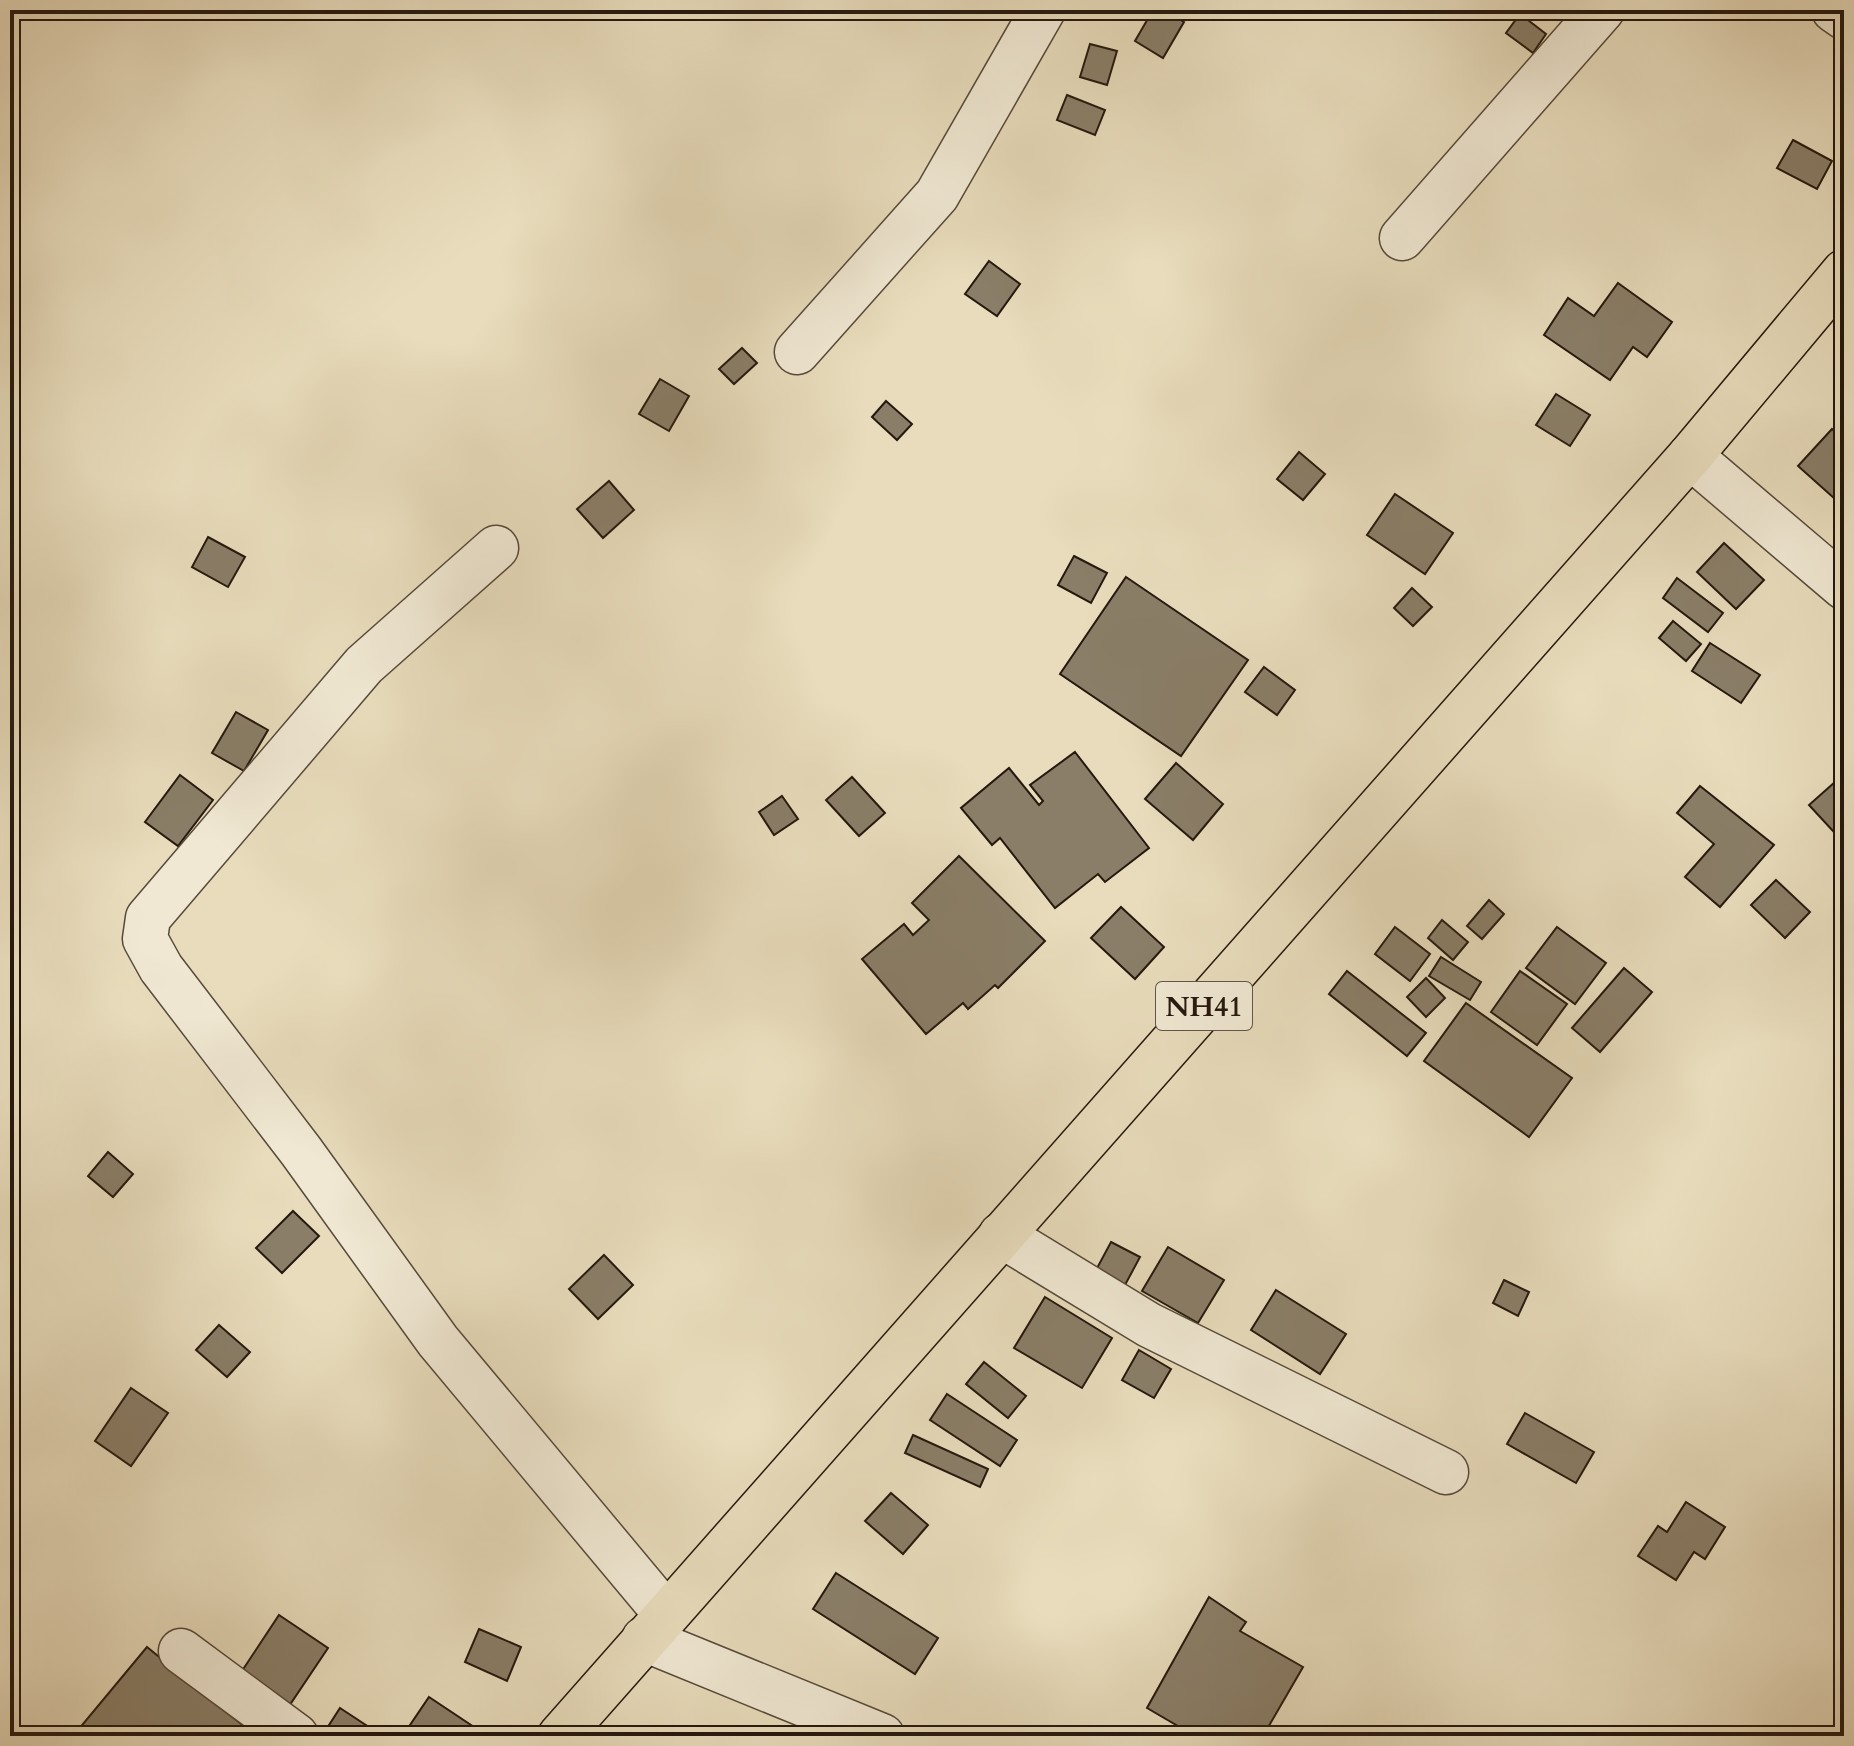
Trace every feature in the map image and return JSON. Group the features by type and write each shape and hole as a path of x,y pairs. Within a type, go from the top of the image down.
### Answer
{"highway":[{"name":"NH41","path":"560,1736 1690,456 1844,272"}],"street":[{"path":"797,352 937,195 1043,10"},
{"path":"1402,238 1602,10"},
{"path":"1834,10 1844,17"},
{"path":"1690,456 1844,587"},
{"path":"496,548 364,665 148,918 145,939 161,968 655,1627 882,1736"},
{"path":"1001,1235 1149,1325 1446,1472"},
{"path":"181,1651 296,1736"}],"building":[{"path":"1153,10 1164,10 1184,22 1163,58 1135,41"},
{"path":"1520,14 1546,34 1533,53 1506,33"},
{"path":"1090,44 1117,51 1107,85 1080,77"},
{"path":"1067,95 1105,110 1095,135 1057,120"},
{"path":"1793,140 1832,161 1817,189 1777,168"},
{"path":"989,261 1020,284 997,316 965,294"},
{"path":"1618,283 1672,322 1647,357 1633,347 1610,380 1544,335 1568,298 1594,316"},
{"path":"742,348 757,363 734,384 719,369"},
{"path":"660,379 689,396 669,431 639,414"},
{"path":"1556,394 1590,415 1570,446 1536,425"},
{"path":"886,401 912,424 897,440 872,417"},
{"path":"1832,429 1844,440 1844,507 1798,466"},
{"path":"1299,452 1325,474 1303,500 1277,479"},
{"path":"609,481 634,510 603,538 577,509"},
{"path":"1395,494 1453,533 1425,574 1367,535"},
{"path":"208,537 245,557 228,587 192,567"},
{"path":"1724,543 1764,580 1736,609 1697,572"},
{"path":"1074,556 1107,573 1091,603 1058,585"},
{"path":"1126,577 1248,660 1181,756 1060,674"},
{"path":"1677,578 1723,613 1708,632 1663,598"},
{"path":"1412,588 1432,607 1413,626 1394,608"},
{"path":"1673,621 1701,644 1686,661 1659,638"},
{"path":"1710,643 1760,675 1741,703 1692,671"},
{"path":"1264,667 1295,690 1277,715 1245,692"},
{"path":"236,712 268,730 244,771 212,753"},
{"path":"1075,752 1149,848 1105,882 1098,874 1055,908 1000,838 992,845 961,808 1009,768 1039,805 1043,801 1030,785"},
{"path":"1176,763 1223,804 1193,840 1145,799"},
{"path":"1844,774 1844,843 1809,805"},
{"path":"180,775 213,800 178,846 145,822"},
{"path":"852,777 885,813 859,836 826,800"},
{"path":"1700,786 1774,845 1720,907 1685,877 1714,844 1677,813"},
{"path":"782,796 798,819 774,835 759,812"},
{"path":"959,856 1045,941 998,988 995,985 968,1009 963,1003 926,1034 862,959 904,924 913,935 929,920 912,903"},
{"path":"1776,880 1810,912 1785,938 1751,905"},
{"path":"1489,900 1504,914 1482,939 1467,926"},
{"path":"1121,907 1164,947 1135,979 1091,938"},
{"path":"1442,920 1468,942 1453,960 1428,938"},
{"path":"1395,927 1430,954 1410,981 1375,954"},
{"path":"1557,927 1606,963 1575,1004 1526,968"},
{"path":"1441,957 1481,982 1470,1000 1429,976"},
{"path":"1624,968 1652,992 1600,1052 1572,1028"},
{"path":"1347,971 1426,1033 1407,1056 1329,994"},
{"path":"1520,971 1567,1004 1537,1045 1491,1012"},
{"path":"1426,978 1445,998 1426,1017 1407,997"},
{"path":"1466,1003 1572,1078 1529,1137 1424,1061"},
{"path":"108,1152 133,1174 113,1197 88,1176"},
{"path":"293,1211 319,1236 282,1273 256,1248"},
{"path":"1111,1242 1140,1257 1125,1285 1096,1270"},
{"path":"1168,1247 1224,1280 1198,1323 1142,1291"},
{"path":"604,1255 633,1285 598,1319 569,1289"},
{"path":"1504,1280 1529,1292 1518,1316 1493,1303"},
{"path":"1276,1290 1346,1334 1320,1374 1251,1330"},
{"path":"1045,1297 1112,1338 1082,1388 1014,1348"},
{"path":"219,1325 250,1352 227,1377 196,1350"},
{"path":"1139,1350 1171,1369 1154,1398 1122,1380"},
{"path":"984,1362 1026,1396 1008,1418 966,1384"},
{"path":"131,1388 168,1413 131,1466 95,1441"},
{"path":"947,1394 1017,1440 1000,1466 930,1420"},
{"path":"1525,1413 1594,1452 1576,1483 1507,1444"},
{"path":"913,1435 988,1469 980,1487 905,1453"},
{"path":"891,1493 928,1525 903,1554 865,1521"},
{"path":"1686,1502 1725,1527 1705,1559 1694,1552 1676,1580 1638,1556 1658,1526 1667,1532"},
{"path":"836,1573 938,1638 915,1674 813,1609"},
{"path":"1209,1597 1246,1622 1240,1631 1303,1667 1263,1736 1195,1736 1147,1708"},
{"path":"279,1615 328,1648 283,1715 234,1683"},
{"path":"479,1629 521,1647 507,1681 465,1662"},
{"path":"147,1647 256,1736 73,1736"},
{"path":"429,1697 477,1729 472,1736 420,1736 408,1728"},
{"path":"340,1708 375,1731 372,1736 322,1736"}]}
